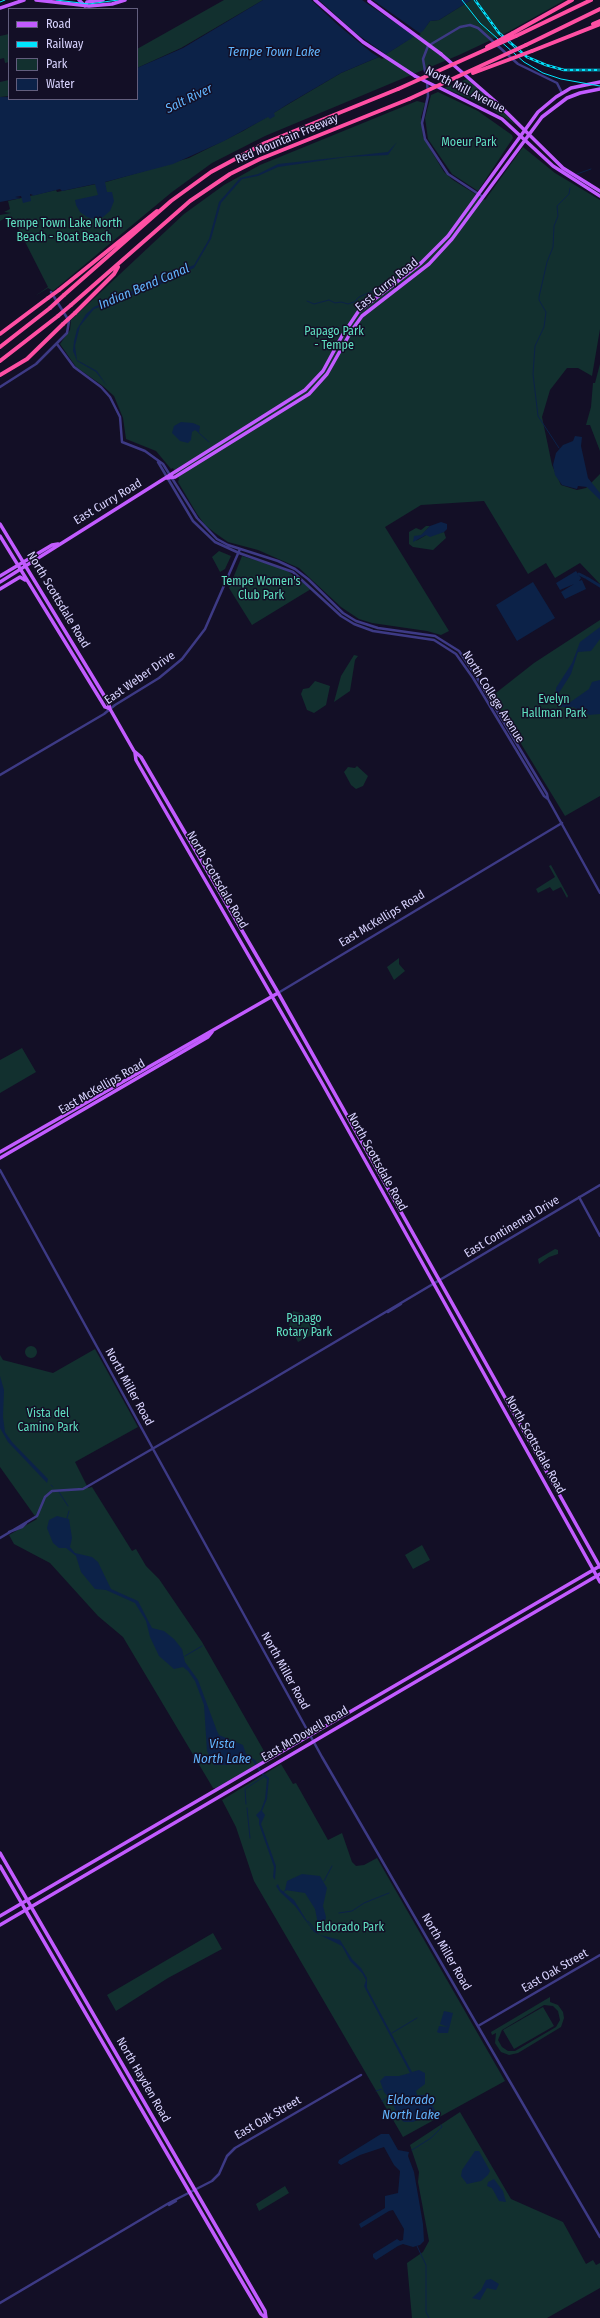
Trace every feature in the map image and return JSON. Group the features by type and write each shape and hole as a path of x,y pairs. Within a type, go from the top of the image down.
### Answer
{"highway":[{"path":"515,35 572,0"},
{"path":"515,35 591,0"},
{"name":"Red Mountain Freeway","path":"0,361 58,316 120,264 190,201 230,174 266,157 459,77 600,9"},
{"path":"459,77 532,51 600,21"},
{"path":"567,36 600,24"},
{"name":"Red Mountain Freeway","path":"0,347 50,308 167,204 199,180 237,156 398,89 471,57 515,35"},
{"path":"0,334 59,290 143,220 167,204"},
{"path":"0,375 27,359 114,274 120,264"}],"main road":[{"path":"0,8 24,0"},
{"path":"36,0 85,6 101,6 125,0"},
{"path":"79,0 85,6"},
{"path":"85,6 87,2 102,0"},
{"name":"North Mill Avenue","path":"315,0 377,52 435,86 494,114 520,135 559,171 600,196"},
{"name":"North Mill Avenue","path":"368,1 441,54 496,102 563,168 600,191"},
{"name":"East Curry Road","path":"0,582 54,549 58,544 305,390 323,371 347,327 358,312 432,253 448,236 523,130 542,108 562,93 581,86 600,82"},
{"name":"East Curry Road","path":"172,479 309,394 327,374 349,335 362,316 429,264 452,239 524,140 547,112 562,101 580,93 600,89"},
{"path":"169,476 172,479"},
{"name":"North Scottsdale Road","path":"0,524 108,702 110,709 135,753 136,760 273,996 593,1570 598,1575 600,1582"},
{"name":"North Scottsdale Road","path":"0,536 104,707 110,709"},
{"name":"East Curry Road","path":"0,576 52,544 58,544"},
{"path":"0,589 20,577 27,581"},
{"name":"North Scottsdale Road","path":"135,753 141,757 278,993 600,1566"},
{"name":"East McKellips Road","path":"0,1158 208,1037 212,1032 278,993"},
{"name":"East McKellips Road","path":"0,1152 206,1032 212,1032"},
{"name":"East McDowell Road","path":"0,1916 600,1566"},
{"name":"East McDowell Road","path":"0,1925 598,1575"},
{"name":"North Hayden Road","path":"0,1853 265,2311 266,2318"},
{"name":"North Hayden Road","path":"0,1866 24,1910 224,2252 261,2314 266,2318"},
{"path":"224,2252 229,2249"}],"street":[{"path":"483,197 448,174 424,136 422,118 428,96 423,59 428,46 462,26 476,26 513,61 555,82 562,93"},
{"path":"0,387 28,370 67,333 69,323 51,292"},
{"name":"North College Avenue","path":"57,344 74,367 98,384 110,397 120,417 122,442 145,451 158,462 169,476 200,530 215,542 239,553 293,572 341,616 354,624 374,631 434,640 449,648 462,661 544,796 548,799"},
{"name":"North College Avenue","path":"172,479 203,527 217,539 240,549 278,561 295,569 308,579 343,613 356,621 378,628 435,636 452,645 464,657 473,671 547,794 548,799 600,893"},
{"name":"East Weber Drive","path":"0,775 94,720 161,677 191,649 210,619 240,549"},
{"name":"East McKellips Road","path":"278,993 562,823"},
{"name":"North Miller Road","path":"0,1170 310,1736 600,2236"},
{"name":"East Continental Drive","path":"0,1538 39,1514 45,1497 52,1491 58,1489 81,1490 388,1312 398,1308 401,1304 600,1185"},
{"path":"579,1197 600,1236"},
{"name":"East Oak Street","path":"478,2026 600,1955"},
{"name":"East Oak Street","path":"0,2303 195,2190 220,2174 227,2156 235,2148 361,2075"}],"green space":[{"path":"224,0 263,0 181,48 138,68 138,48"},
{"name":"Tempe Town Lake North Beach - Boat Beach","path":"471,0 565,0 508,32 459,55 265,136 212,163 172,192 53,291 48,288 35,296 48,287 16,224 14,225 9,216 0,221 0,215 11,213 4,212 10,209 8,201 56,190 57,192 106,182 189,158 243,131 341,73 388,53 423,30 430,21 439,20"},
{"path":"8,34 8,62 5,63 4,58 0,59 0,36"},
{"path":"467,79 495,103 516,125 487,106 444,88"},
{"path":"8,80 8,96 0,97 0,82"},
{"name":"Moeur Park","path":"438,92 478,111 512,135 513,138 478,191 452,174 428,139 425,118 431,95"},
{"name":"Papago Park - Tempe","path":"417,101 425,103 421,117 423,137 444,172 453,180 485,200 523,147 555,173 600,200 600,329 592,376 578,368 567,368 550,390 542,417 552,465 561,485 577,490 586,488 600,474 600,584 580,563 555,578 546,563 528,574 484,501 421,505 385,527 449,631 441,635 427,631 372,623 359,619 341,607 299,568 258,550 228,542 215,533 205,525 197,514 178,482 179,479 173,468 171,469 156,451 126,439 123,418 114,396 103,386 76,367 60,344 70,330 71,320 184,214 224,185 260,165"},
{"path":"600,364 600,451 590,425 586,425 591,407 593,383 595,383"},
{"path":"426,526 430,526 416,541 426,535 444,532 446,538 433,550 413,547 409,544 409,532 416,528 421,530"},
{"path":"219,551 231,556 225,569 220,572 212,557"},
{"name":"Tempe Women's Club Park","path":"242,556 285,569 311,589 252,625 229,588"},
{"name":"Evelyn Hallman Park","path":"600,620 600,796 565,816 492,696 534,663"},
{"path":"354,655 358,656 355,660 350,691 334,702 341,676"},
{"path":"315,681 330,686 326,705 314,713 307,710 301,694 303,689 309,688"},
{"path":"357,766 368,776 363,786 356,789 351,785 344,772 348,767 355,768"},
{"path":"551,865 568,896 567,898 561,887 553,891 550,887 538,893 536,889 555,877 549,866"},
{"path":"399,958 399,964 405,971 394,980 387,967"},
{"path":"22,1048 36,1072 0,1093 0,1060"},
{"path":"555,1249 558,1250 558,1254 549,1257 539,1264 538,1259"},
{"name":"Papago Rotary Park","path":"293,1311 309,1315 316,1314 321,1330 298,1342 289,1325"},
{"path":"31,1346 35,1348 37,1352 35,1356 31,1358 27,1356 25,1352 27,1348"},
{"name":"Vista del Camino Park","path":"95,1349 138,1427 75,1462 88,1488 92,1487 132,1551 136,1549 146,1566 159,1579 202,1642 268,1758 216,1788 213,1788 123,1637 98,1616 50,1563 14,1544 9,1535 37,1519 0,1467 0,1355 3,1360 53,1373"},
{"path":"422,1545 430,1560 413,1569 405,1555"},
{"name":"Eldorado Park","path":"281,1764 293,1784 296,1783 328,1840 342,1833 352,1862 356,1866 364,1865 377,1858 505,2081 403,2137 254,1881 236,1827 222,1800"},
{"path":"213,1933 222,1949 168,1978 116,2011 107,1995"},
{"path":"550,1997 550,2002 558,2005 563,2012 564,2018 561,2027 518,2053 509,2055 501,2052 495,2043 496,2033 492,2035 491,2032","holes":["544,2005 553,2006 558,2011 560,2020 556,2027 515,2051 508,2051 502,2047 498,2040 502,2030"]},
{"path":"543,2007 554,2026 514,2049 503,2030"},
{"path":"460,2112 511,2199 563,2222 586,2264 593,2260 596,2265 600,2263 600,2288 547,2318 412,2318 407,2263 423,2252 429,2241 418,2182 419,2172 410,2145"},
{"path":"285,2186 289,2193 259,2211 256,2204"}],"water":[{"name":"Tempe Town Lake","path":"263,0 471,0 439,20 430,21 423,31 388,53 341,73 288,104 274,113 275,116 270,119 268,117 224,141 173,164 105,182 107,192 112,192 114,201 110,211 103,217 93,219 87,217 80,212 76,205 75,200 98,195 95,184 62,191 60,189 32,196 33,195 30,194 31,201 23,203 21,196 15,197 21,198 0,202 0,97 8,97 8,100 138,100 138,68 183,48"},
{"name":"Indian Bend Canal","path":"397,142 388,155 347,157 278,167 258,176 242,179 221,203 211,239 194,268 159,285 94,309 80,326 75,346 77,360 97,371 107,386 96,372 77,361 73,351 74,341 77,329 86,314 94,307 194,265 209,239 219,202 240,178 258,174 278,164 388,152"},
{"path":"181,422 193,423 200,426 199,433 195,430 192,432 191,440 188,443 180,441 172,433 174,426"},
{"path":"575,436 582,437 581,446 588,478 600,493 600,500 587,487 578,486 577,489 562,485 555,475 553,465 556,453 563,445 573,441"},
{"path":"441,522 447,524 447,529 444,532 430,537 426,535 413,542 414,536 421,535 430,526"},
{"path":"576,571 581,578 579,581 582,580 586,589 565,599 561,592 574,584 560,590 556,583"},
{"path":"533,582 555,618 517,641 496,605"},
{"path":"600,627 600,639 591,651 578,652 571,674 559,693 562,701 569,703 589,689 592,682 600,680 600,714 589,715 573,707 560,707 556,701 556,688 572,663 580,642"},
{"path":"0,1376 4,1390 3,1417 5,1432 12,1442 48,1479 47,1483 8,1442 0,1428"},
{"name":"Vista North Lake","path":"57,1516 69,1519 72,1538 70,1547 75,1553 92,1557 98,1562 111,1589 138,1601 152,1628 164,1631 174,1639 182,1649 185,1662 198,1680 219,1735 243,1745 246,1754 255,1760 262,1772 269,1778 267,1799 262,1811 265,1815 261,1824 276,1866 275,1880 273,1877 274,1867 259,1824 259,1819 256,1815 261,1810 265,1799 267,1779 260,1773 253,1761 246,1757 228,1765 214,1765 207,1751 204,1705 195,1681 183,1667 174,1669 159,1656 150,1637 146,1621 135,1603 106,1590 95,1589 81,1572 76,1556 66,1548 59,1548 53,1543 47,1528 49,1520"},
{"path":"302,1874 320,1876 327,1888 323,1906 326,1917 324,1928 318,1924 315,1909 305,1893 285,1890 287,1881"},
{"path":"278,1884 280,1889 294,1900 310,1926 320,1935 314,1932 295,1906 280,1892 276,1886"},
{"name":"Eldorado North Lake","path":"320,1935 340,1940 352,1959 361,1968 367,1978 367,1988 412,2072 419,2070 425,2073 425,2084 416,2091 417,2095 425,2095 430,2101 435,2110 433,2113 413,2122 404,2122 400,2119 390,2099 384,2092 380,2081 385,2076 399,2076 410,2073 364,1986 366,1980 362,1973 350,1961 342,1946"},
{"path":"444,2011 453,2013 448,2033 439,2033 437,2032 439,2026 448,2027 440,2024"},
{"path":"381,2134 389,2134 398,2150 409,2152 408,2156 414,2172 423,2224 424,2241 420,2245 413,2247 403,2244 376,2260 373,2257 373,2254 397,2239 400,2241 403,2240 404,2229 393,2210 361,2228 359,2224 385,2208 385,2196 398,2193 400,2171 394,2165 384,2147 360,2155 341,2165 338,2163 339,2160"},
{"path":"475,2151 479,2151 490,2171 481,2181 467,2184 461,2176 462,2170"},
{"path":"494,2179 503,2191 506,2202 499,2201 492,2188 487,2186 488,2182"},
{"path":"491,2279 499,2284 496,2290 487,2288 480,2300 472,2298 481,2290 486,2280"}],"pier":[{"path":"311,0 319,0 357,34 388,56 382,59 372,53 339,26"},
{"path":"362,0 373,0 421,34 416,37"}],"waterway":[{"path":"577,174 591,169"},
{"path":"559,448 538,416 533,374 535,346 544,327 546,312 539,300 539,297 547,262 553,247 554,226 558,216 557,206 569,194 570,188"},
{"path":"307,301 314,304 329,300 335,303 341,302 348,304 375,290"},
{"path":"199,433 209,442"},
{"path":"579,574 585,577"},
{"path":"587,578 600,586"},
{"path":"59,1492 68,1506"},
{"path":"67,1518 69,1511"},
{"path":"185,1656 202,1646"},
{"path":"246,1804 245,1789 265,1776"},
{"path":"247,1808 250,1838"},
{"path":"324,1881 332,1866"},
{"path":"339,1913 352,1911 364,1903 389,1893"},
{"path":"308,1921 314,1928"},
{"path":"392,2033 417,2018"},
{"path":"376,2091 382,2089"},
{"path":"382,2101 388,2097"},
{"path":"432,2112 437,2118"},
{"path":"393,2120 398,2115"},
{"path":"412,2150 431,2138 442,2127 441,2125"},
{"path":"417,2246 426,2265 426,2312 429,2318"}],"tram line":[{"path":"0,2 5,0"},
{"path":"56,0 89,4 118,0"},
{"path":"462,0 480,23 524,62 543,73 561,79 600,86"}],"railway":[{"path":"475,0 499,33 527,57 546,65 564,70 600,70"}],"water label":[{"name":"Salt River","path":"189,99"}]}
